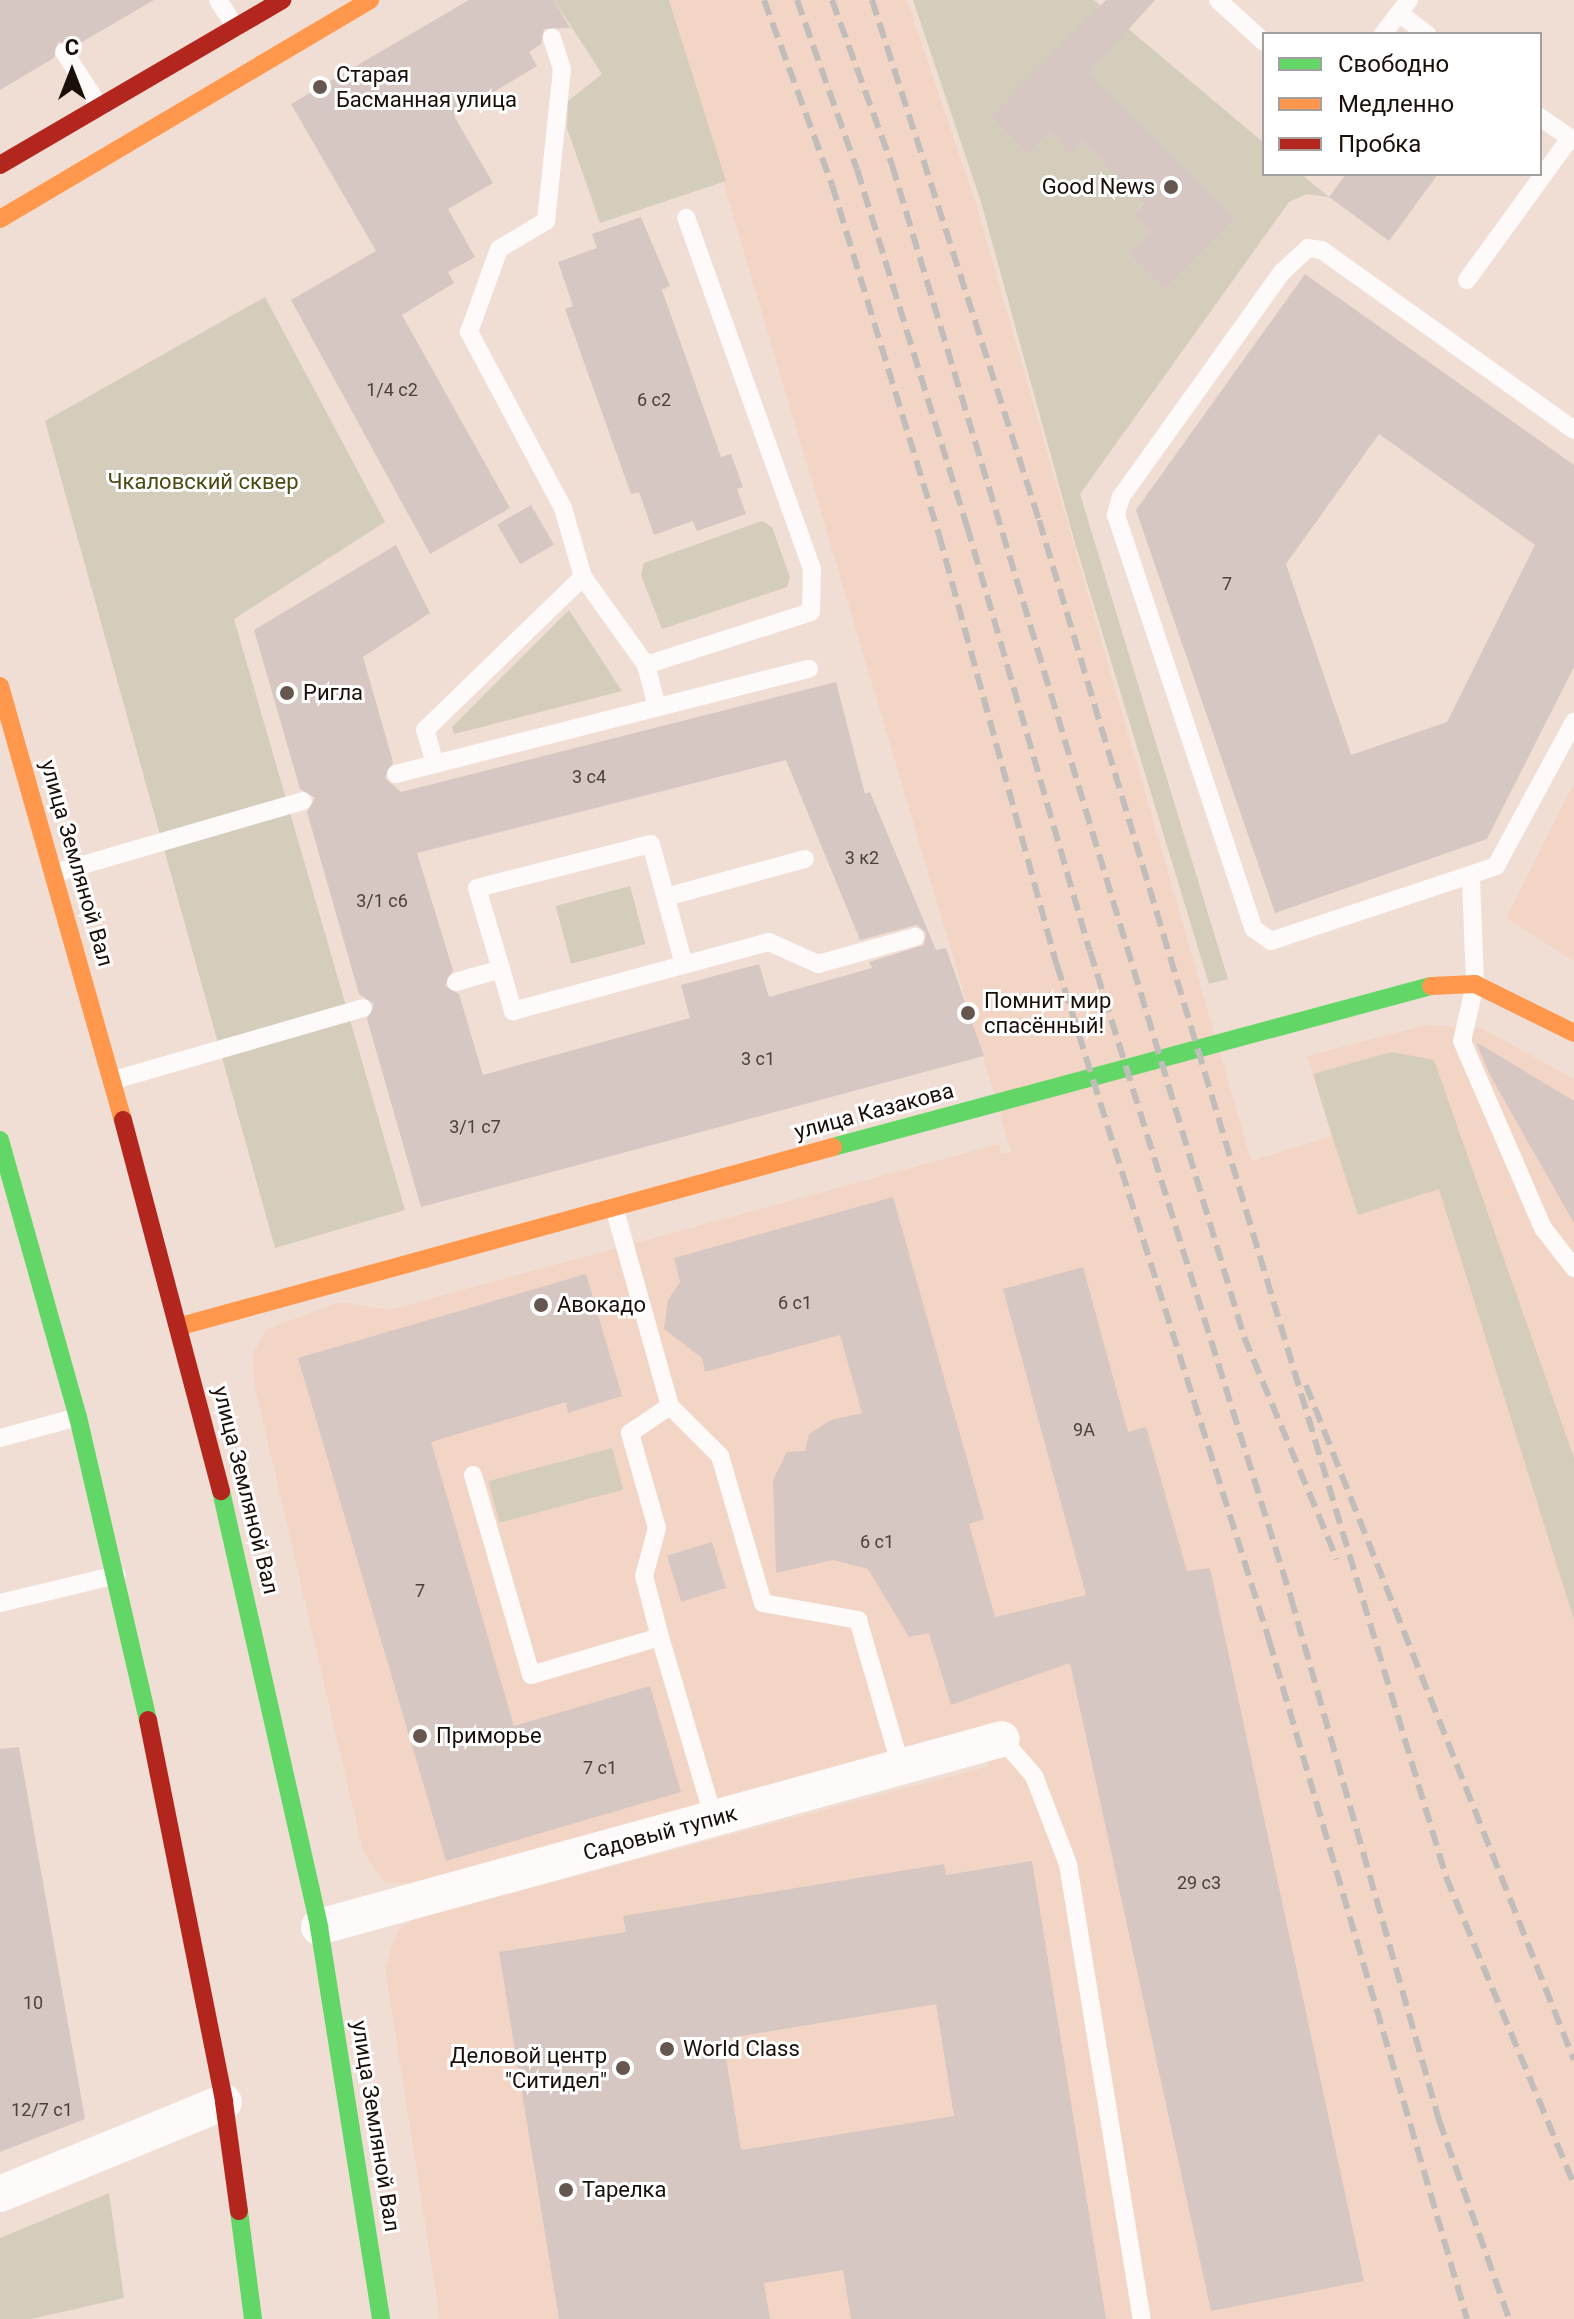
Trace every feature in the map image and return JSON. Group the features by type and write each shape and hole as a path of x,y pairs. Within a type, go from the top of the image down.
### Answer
{"main road":[{"path":"0,165 282,0"},
{"path":"0,219 370,0"},
{"name":"улица Земляной Вал","path":"0,686 114,1080 181,1326 319,1927 381,2319"},
{"name":"улица Казакова","path":"181,1326 1218,1039 1417,987 1475,984 1571,1023"},
{"path":"0,1140 78,1417 117,1575 224,2102 253,2319"}],"street":[{"name":"Садовый тупик","path":"319,1927 1002,1739"},
{"path":"0,2194 224,2102"}],"lane":[{"path":"218,0 236,28"},
{"path":"1218,0 1262,40"},
{"path":"1385,32 1404,7 1425,32"},
{"path":"552,38 562,69 546,221 499,249 469,332 563,508 583,577 646,665 657,707"},
{"path":"64,52 101,108"},
{"path":"1467,280 1570,138 1542,118"},
{"path":"646,665 811,612 812,569 686,218"},
{"path":"1574,430 1322,250 1308,248 1296,253 1117,507 1117,531 1259,934 1289,939 1471,879 1507,855 1574,722"},
{"path":"435,764 425,730 583,577"},
{"path":"396,774 809,669"},
{"path":"55,873 303,801"},
{"path":"684,965 651,844 477,888 513,1011 684,965 769,942 818,964 915,937"},
{"path":"666,897 805,859"},
{"path":"1471,879 1475,984 1462,1041 1475,1079 1543,1228 1574,1268"},
{"path":"456,982 501,969"},
{"path":"114,1080 363,1008"},
{"path":"614,1207 670,1406 720,1456 763,1603 858,1620 901,1767"},
{"path":"670,1406 630,1433 657,1528 644,1576 714,1819"},
{"path":"0,1438 78,1417"},
{"path":"473,1475 531,1675 660,1637"},
{"path":"0,1603 117,1575"},
{"path":"1002,1739 1034,1776 1068,1864 1142,2319"}],"shaded area":[{"path":"669,0 907,0 976,204 1251,1161 1332,1136 1307,1056 1426,1025 1481,1028 1574,1079 1574,2319 440,2319 385,1968 397,1932 412,1920 989,1766 979,1727 414,1884 384,1882 363,1851 255,1387 253,1353 267,1329 340,1302 389,1310 999,1144 1002,1154 1011,1152"},
{"path":"1574,783 1574,961 1506,918"}],"green space":[{"path":"554,0 669,0 726,181 600,223 567,128 568,101 602,74"},
{"path":"913,0 1094,0 1262,141 1262,176 1303,176 1329,197 1307,194 1289,202 1080,494 1228,979 1209,984 1075,543 981,202","holes":["1061,46 1236,219 1165,290 1129,255 1150,232 1133,215 1144,202 1082,141 1070,152 1050,132 1028,155 990,117"]},
{"name":"Чкаловский сквер","path":"265,297 385,522 234,619 405,1210 275,1248 45,421"},
{"path":"762,521 772,527 790,577 787,587 662,629 641,575 644,563"},
{"path":"569,610 622,691 454,734 452,727"},
{"path":"630,886 646,944 571,964 556,906"},
{"path":"1391,1052 1434,1060 1574,1458 1574,1620 1439,1189 1358,1215 1332,1136 1313,1074"},
{"path":"612,1448 623,1490 499,1523 488,1481"},
{"path":"109,2193 124,2298 31,2319 0,2319 0,2238"}],"building":[{"path":"0,0 154,0 75,46 58,42 54,58 0,90"},
{"path":"469,0 554,0 570,28 544,29 541,44 529,52 537,66 454,116 493,183 448,209 475,257 448,272 454,283 402,315 510,508 430,554 291,300 376,251 291,104"},
{"path":"1106,0 1155,0 1089,73 1236,219 1165,290 1129,255 1150,232 1133,215 1144,203 1082,141 1070,153 1050,132 1028,155 990,117"},
{"path":"1345,176 1437,176 1389,241 1329,197"},
{"path":"641,217 670,286 662,290 721,457 731,454 743,487 737,489 746,514 697,531 693,521 654,535 639,492 631,494 565,309 573,306 558,262 597,248 592,234"},
{"path":"1305,274 1574,465 1574,667 1487,839 1275,913 1136,510","holes":["1379,434 1535,545 1447,722 1351,755 1286,564"]},
{"path":"531,505 554,545 520,564 497,524"},
{"path":"396,545 430,613 363,657 393,762 385,778 401,792 836,682 865,794 870,792 936,950 946,948 984,1056 421,1207 367,1019 374,1004 359,994 307,812 315,798 300,789 254,630","holes":["786,760 860,940 917,925 926,933 924,945 869,962 872,968 769,997 759,964 681,985 690,1018 483,1075 459,994 445,986 453,970 417,853"]},
{"path":"1476,1042 1574,1101 1574,1223 1490,1075"},
{"path":"893,1197 984,1519 969,1524 995,1617 1086,1595 1003,1289 1083,1267 1128,1432 1146,1427 1187,1571 1210,1568 1364,2281 1211,2311 1070,1663 951,1705 929,1633 909,1637 868,1569 833,1560 776,1573 773,1480 787,1452 805,1451 809,1434 831,1420 862,1413 840,1335 705,1372 702,1358 664,1329 668,1300 680,1282 674,1258"},
{"path":"586,1274 622,1396 568,1413 566,1402 431,1442 514,1726 650,1686 681,1792 446,1861 298,1358"},
{"path":"712,1542 726,1588 681,1602 667,1556"},
{"path":"19,1747 85,2119 0,2152 0,1749"},
{"name":"Деловой центр \"Ситидел\"","path":"1032,1861 1106,2319 851,2319 843,2270 764,2283 770,2319 559,2319 499,1952 626,1932 623,1916 944,1864 946,1875","holes":["936,2004 954,2116 741,2150 723,2039"]}],"railway":[{"path":"764,0 832,185 939,535 1057,965 1269,1640 1467,2319"},
{"path":"797,0 857,169 967,526 1090,951 1291,1598 1439,2120 1509,2319"},
{"path":"832,0 892,165 1244,1337 1337,1559"},
{"path":"872,0 1039,520 1446,1877 1574,2184"},
{"path":"1306,1385 1574,2060"}],"traffic: fast":[{"path":"833,1147 1431,986"},
{"path":"0,1140 78,1417 148,1720"},
{"path":"221,1491 319,1927 381,2319"},
{"path":"239,2211 253,2319"}],"traffic: slow":[{"path":"0,219 370,0"},
{"path":"0,686 123,1120"},
{"path":"1431,986 1475,984 1574,1033"},
{"path":"181,1326 833,1147"}],"traffic: jam":[{"path":"0,165 282,0"},
{"path":"123,1120 221,1491"},
{"path":"148,1720 224,2102 239,2211"}],"place":[{"name":"Старая Басманная улица","path":"320,87"},
{"name":"Good News","path":"1171,187"},
{"name":"Ригла","path":"287,693"},
{"name":"Помнит мир спасённый!","path":"968,1013"},
{"name":"Авокадо","path":"541,1305"},
{"name":"Приморье","path":"420,1736"},
{"name":"World Class","path":"667,2049"},
{"name":"Деловой центр \"Ситидел\"","path":"623,2068"},
{"name":"Тарелка","path":"566,2190"}]}
